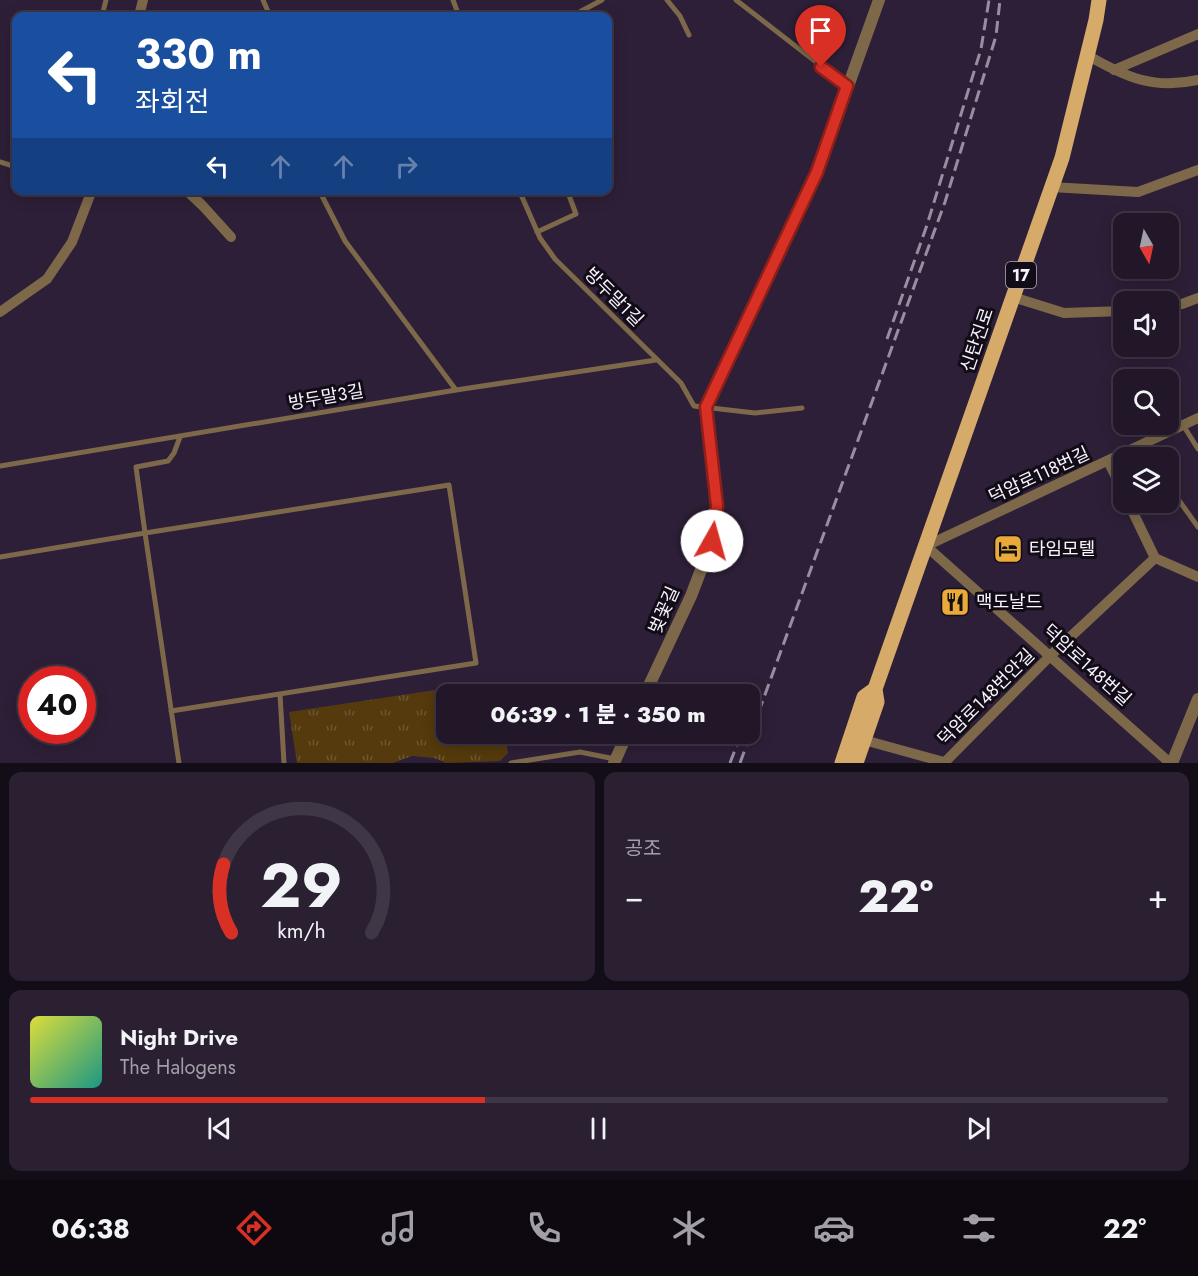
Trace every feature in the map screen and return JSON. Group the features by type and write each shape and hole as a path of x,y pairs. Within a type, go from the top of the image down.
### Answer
{"main road":[{"name":"신탄진로","path":"856,763 877,702 875,689 1062,158 1088,55 1099,0"},
{"name":"신탄진로","path":"842,763 864,696 875,689"}],"street":[{"path":"706,407 817,172 879,0"},
{"path":"1114,70 1198,34"},
{"path":"1088,55 1114,70 1157,84 1180,84 1198,80"},
{"path":"1052,187 1138,192 1198,170"},
{"path":"0,312 47,279 72,242 90,195"},
{"path":"191,195 231,237"},
{"path":"1013,297 1064,313 1113,311"},
{"path":"1179,304 1198,298"},
{"name":"벚꽃길","path":"650,684 691,596 712,541 717,506 706,407"},
{"name":"덕암로118번길","path":"926,546 1198,418"},
{"path":"1108,461 1113,471"},
{"path":"1133,513 1155,558 1196,573"},
{"name":"덕암로148번길","path":"926,546 1171,763"},
{"name":"덕암로148번안길","path":"944,763 1051,655 1155,558"},
{"path":"1171,763 1198,699"},
{"path":"864,740 944,763"},
{"path":"615,761 623,744"}],"lane":[{"path":"580,12 602,0"},
{"path":"667,0 680,16 689,35"},
{"path":"736,0 847,86"},
{"path":"322,195 345,241 456,390"},
{"name":"방두말1길","path":"521,195 537,232 555,259 681,383 694,406 706,407"},
{"path":"537,232 576,214 569,195"},
{"name":"방두말3길","path":"0,466 456,390 656,360"},
{"path":"706,407 755,412 802,408"},
{"path":"1183,425 1198,449"},
{"path":"179,763 136,467 168,461 180,437"},
{"path":"0,557 448,485 477,663 171,711"},
{"path":"1179,500 1198,527"},
{"path":"280,694 284,763"},
{"path":"511,763 580,752 615,761"}],"green space":[{"path":"436,690 436,744 507,744 508,753 500,761 446,763 434,758 412,756 393,763 297,763 289,712"}],"railway":[{"path":"887,339 927,225 981,49 989,0"},
{"path":"740,763 945,202 996,36 1000,0"},
{"path":"730,763 737,744"}],"place":[{"name":"타임모텔","path":"1008,549"},
{"name":"맥도날드","path":"955,602"}],"route":[{"path":"712,541 717,506 706,407 751,316 817,172 847,86 821,67"}]}
